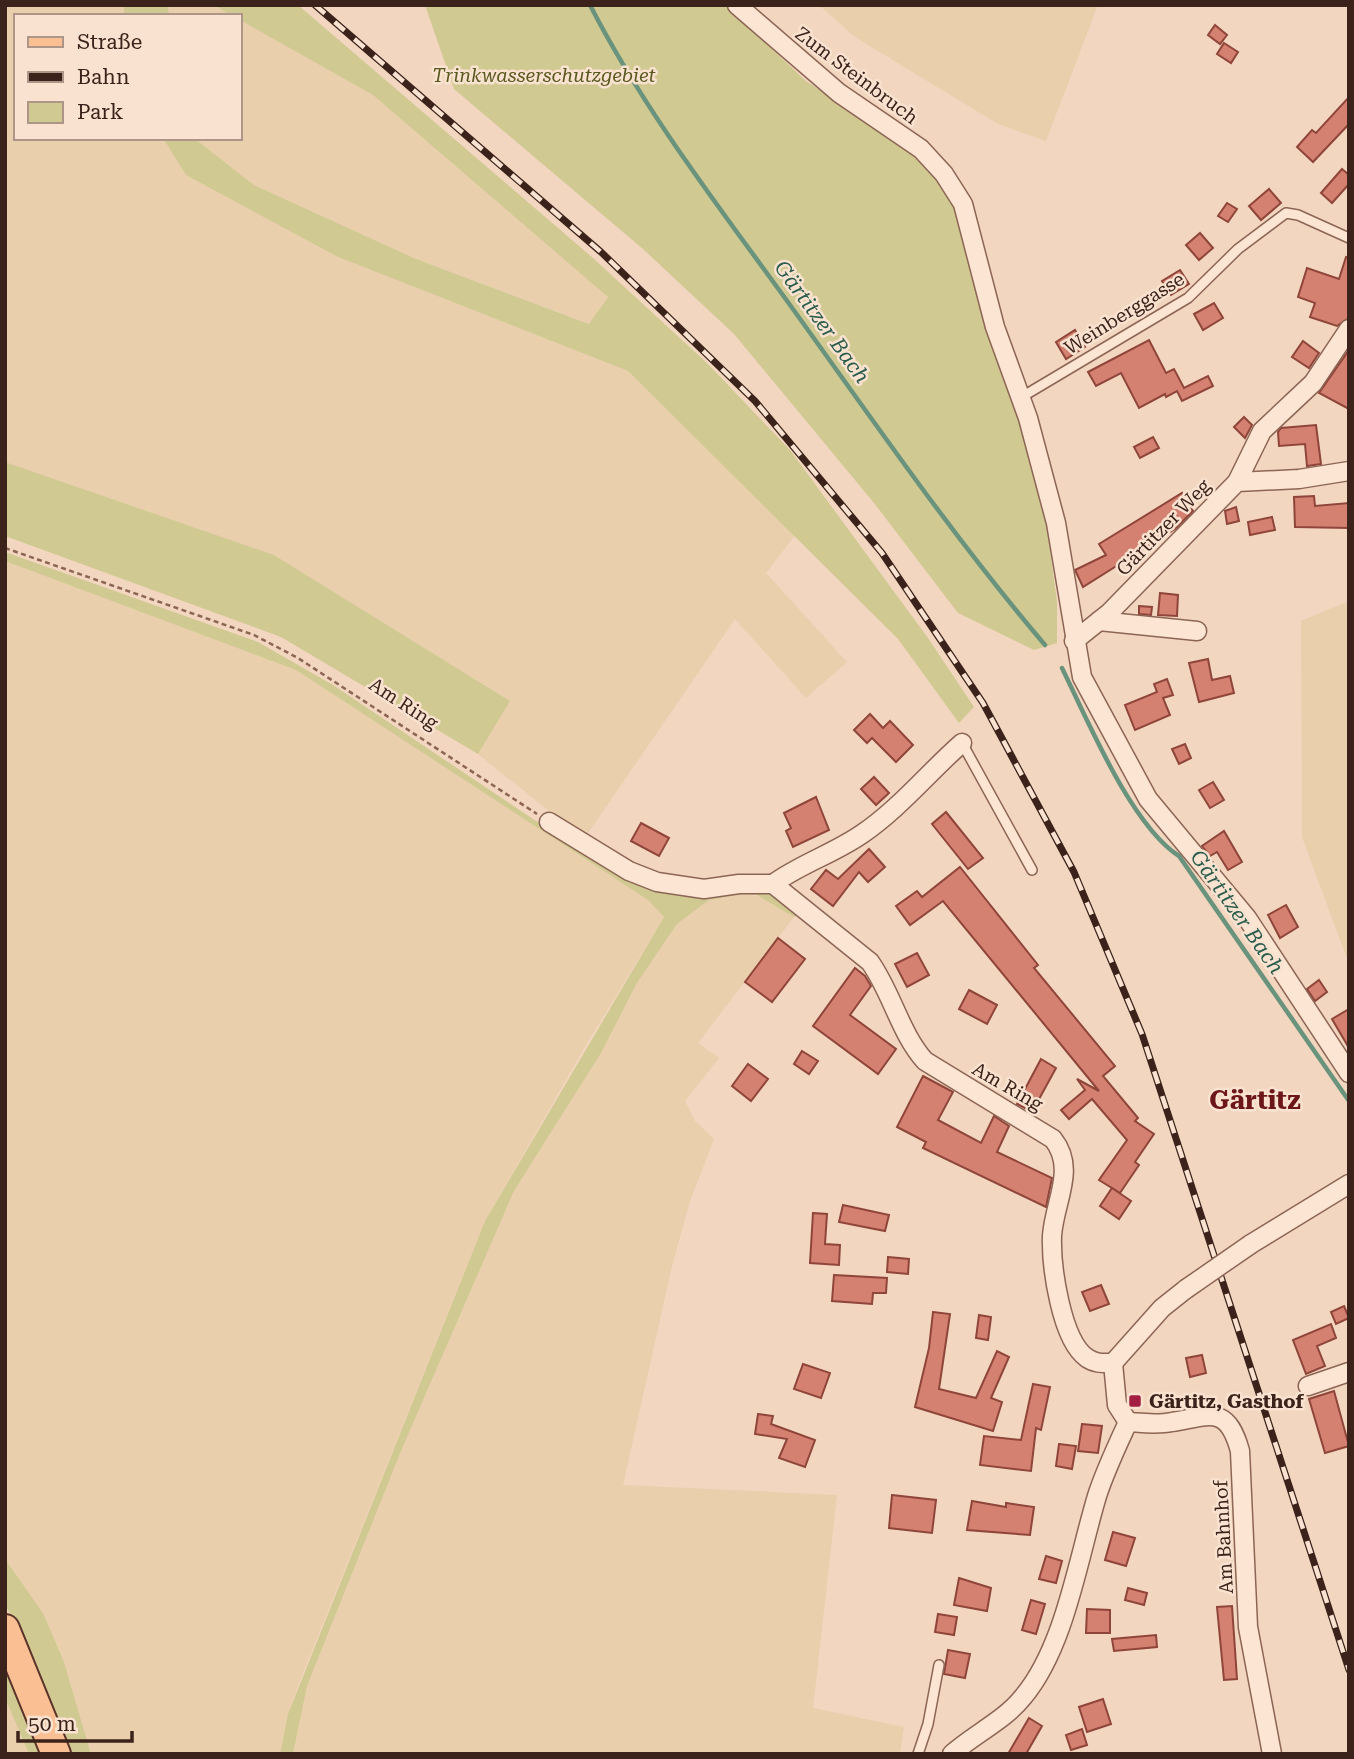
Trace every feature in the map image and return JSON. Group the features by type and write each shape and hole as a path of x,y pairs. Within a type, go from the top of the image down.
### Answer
{"main road":[{"path":"5,1629 56,1754"}],"street":[{"name":"Zum Steinbruch","path":"737,5 831,87 921,149 944,174 963,204 995,327 1020,398 1056,523 1074,641 1083,677 1135,780 1247,918 1349,1073"},
{"path":"1237,482 1262,431 1313,383 1349,329"},
{"name":"Gärtitzer Weg","path":"1074,641 1099,621 1237,482 1299,479 1349,471"},
{"path":"1099,621 1197,631"},
{"path":"549,822 629,871 657,882 704,889 739,884 772,884 862,834 962,743"},
{"name":"Am Ring","path":"772,884 870,962 881,978 912,1046 925,1061 1041,1129 1061,1149 1064,1180 1052,1241 1062,1309 1072,1336 1085,1356 1096,1363 1113,1363"},
{"path":"952,1754 1012,1708 1037,1678 1061,1620 1103,1477 1128,1422 1117,1405 1113,1363 1162,1308 1186,1289 1251,1244 1349,1184"},
{"path":"1308,1386 1349,1372"},
{"name":"Am Bahnhof","path":"1128,1422 1157,1424 1197,1415 1214,1416 1226,1422 1236,1434 1240,1451 1248,1627 1272,1754"}],"lane":[{"name":"Weinberggasse","path":"1020,398 1188,298 1238,249 1286,214 1298,215 1349,238"},
{"path":"962,743 1032,870"},
{"path":"918,1754 928,1724 939,1665"}],"path":[{"name":"Am Ring","path":"5,548 254,635 298,658 549,822"}],"shaded area":[{"path":"5,5 124,5 124,14 14,14 14,140 164,140 187,175 338,257 628,371 795,535 766,573 847,662 806,698 735,619 584,839 478,754 510,701 274,555 5,462"},
{"path":"168,5 214,5 229,14 169,14"},
{"path":"819,5 1098,5 1046,141 998,124 855,37"},
{"path":"242,21 373,95 608,296 590,324 416,259 254,185 196,140 242,140"},
{"path":"5,561 296,670 648,900 664,917 586,1045 485,1221 299,1683 288,1714 280,1754 91,1754 64,1662 43,1613 5,1559"},
{"path":"1349,601 1349,964 1302,837 1301,621"},
{"path":"744,894 767,898 794,917 698,1043 719,1058 685,1101 695,1121 714,1139 690,1201 672,1266 623,1485 837,1495 813,1708 904,1727 900,1754 293,1754 307,1686 401,1451 514,1191 601,1053 637,983 677,924 709,900"},
{"path":"5,1698 29,1754 5,1754"}],"green space":[{"path":"124,5 168,5 169,14 124,14"},
{"path":"214,5 298,5 593,258 708,364 790,450 928,638 974,707 959,723 898,639 628,371 338,257 186,175 164,140 197,140 254,185 416,259 589,324 608,297 373,95 242,21 242,14 229,14"},
{"name":"Trinkwasserschutzgebiet","path":"425,5 725,5 806,81 918,154 958,208 999,360 1043,498 1057,602 1057,643 1034,650 958,613 874,503 734,334 643,249 454,89"},
{"path":"5,462 274,555 510,701 478,754 281,637 5,536"},
{"path":"5,552 258,642 333,685 539,823 626,874 767,892 798,915 794,917 757,895 744,894 709,900 677,924 637,983 601,1053 514,1191 401,1451 307,1686 293,1754 280,1754 288,1714 485,1221 664,917 648,900 296,670 5,561"},
{"path":"5,1559 43,1613 64,1662 91,1754 69,1754 33,1660 5,1604"},
{"path":"5,1648 48,1754 29,1754 5,1698"}],"building":[{"path":"1215,25 1227,35 1220,44 1208,35"},
{"path":"1224,43 1238,52 1231,63 1217,54"},
{"path":"1349,97 1349,124 1313,162 1297,147 1312,130 1316,133"},
{"path":"1342,169 1349,175 1349,184 1332,203 1321,193"},
{"path":"1269,189 1281,203 1261,220 1249,206"},
{"path":"1227,203 1237,209 1228,222 1218,216"},
{"path":"1200,233 1213,248 1199,260 1186,245"},
{"path":"1346,257 1349,258 1349,318 1337,326 1310,317 1315,303 1298,297 1307,268 1339,279"},
{"path":"1180,270 1189,284 1171,295 1162,281"},
{"path":"1214,303 1223,318 1203,330 1194,314"},
{"path":"1075,330 1085,347 1066,359 1056,342"},
{"path":"1149,340 1166,373 1174,369 1184,388 1208,376 1213,386 1182,401 1177,391 1166,397 1165,394 1139,408 1121,373 1096,386 1088,372"},
{"path":"1303,341 1319,353 1309,368 1292,357"},
{"path":"1349,350 1349,409 1319,393"},
{"path":"1244,417 1252,425 1245,438 1234,427"},
{"path":"1316,425 1321,464 1307,466 1305,444 1279,446 1278,432 1281,428"},
{"path":"1153,437 1159,448 1140,458 1134,447"},
{"path":"1182,493 1193,511 1175,529 1083,587 1075,570 1106,555 1099,544"},
{"path":"1314,496 1315,506 1349,503 1349,528 1295,527 1294,497"},
{"path":"1236,507 1239,521 1227,524 1225,511"},
{"path":"1272,517 1275,530 1250,535 1248,522"},
{"path":"1160,593 1178,595 1177,616 1158,615"},
{"path":"1139,606 1152,607 1151,615 1139,614"},
{"path":"1208,659 1212,680 1230,676 1234,693 1199,702 1189,663"},
{"path":"1167,679 1173,695 1163,698 1170,715 1135,730 1125,705 1157,692 1154,684"},
{"path":"870,714 883,728 890,721 913,745 896,762 872,738 867,743 854,730"},
{"path":"1185,744 1191,758 1179,764 1172,749"},
{"path":"874,777 889,793 876,805 861,789"},
{"path":"1213,782 1224,800 1210,808 1199,790"},
{"path":"816,797 829,830 793,847 786,831 791,828 784,813"},
{"path":"946,812 983,858 968,869 932,824"},
{"path":"641,823 669,838 659,856 631,841"},
{"path":"1224,831 1242,862 1228,870 1217,852 1210,856 1202,846"},
{"path":"869,849 885,867 868,882 859,872 833,906 811,889 826,870 838,879"},
{"path":"960,867 1038,965 1034,968 1115,1066 1103,1076 1138,1118 1135,1121 1154,1134 1135,1162 1139,1165 1120,1193 1099,1180 1127,1140 1092,1099 1069,1119 1061,1110 1085,1090 1077,1079 1099,1091 943,901 910,925 896,906 917,891 922,897"},
{"path":"1286,905 1298,927 1280,938 1268,915"},
{"path":"778,938 805,959 772,1002 745,982"},
{"path":"917,953 929,975 907,987 895,964"},
{"path":"855,968 865,976 871,986 850,1015 896,1049 878,1074 813,1026"},
{"path":"1319,980 1327,992 1315,1001 1307,989"},
{"path":"969,990 997,1005 987,1024 959,1009"},
{"path":"1349,1009 1349,1048 1332,1019"},
{"path":"802,1051 818,1061 809,1074 794,1064"},
{"path":"1041,1059 1056,1068 1032,1112 1017,1104"},
{"path":"748,1064 768,1079 751,1101 732,1086"},
{"path":"923,1076 953,1092 938,1120 981,1143 994,1116 1009,1126 997,1152 1052,1178 1046,1207 923,1148 926,1142 897,1127"},
{"path":"1112,1188 1131,1201 1119,1219 1100,1206"},
{"path":"843,1205 889,1215 885,1231 839,1222"},
{"path":"813,1213 827,1214 825,1244 840,1245 839,1265 810,1263"},
{"path":"888,1257 909,1259 908,1274 887,1272"},
{"path":"834,1275 887,1278 886,1293 873,1293 872,1304 832,1301"},
{"path":"1101,1285 1109,1304 1090,1311 1082,1292"},
{"path":"1344,1306 1349,1318 1336,1324 1331,1312"},
{"path":"933,1312 950,1314 939,1389 976,1398 997,1351 1009,1357 991,1398 1002,1402 993,1431 915,1407 929,1348"},
{"path":"979,1315 991,1317 988,1340 976,1338"},
{"path":"1331,1324 1336,1338 1317,1346 1325,1366 1306,1374 1293,1340"},
{"path":"1202,1355 1206,1373 1190,1377 1186,1358"},
{"path":"803,1364 830,1373 821,1398 794,1389"},
{"path":"1033,1384 1050,1387 1041,1430 1036,1428 1031,1471 980,1465 984,1436 1021,1440"},
{"path":"1334,1391 1349,1446 1325,1453 1309,1399"},
{"path":"758,1414 773,1416 771,1424 815,1440 805,1467 779,1458 787,1439 755,1434"},
{"path":"1082,1424 1102,1426 1098,1453 1078,1451"},
{"path":"1059,1444 1076,1446 1072,1469 1056,1466"},
{"path":"892,1495 936,1500 932,1533 889,1528"},
{"path":"972,1501 1006,1507 1006,1503 1034,1507 1030,1535 967,1530"},
{"path":"1113,1532 1135,1538 1126,1566 1105,1560"},
{"path":"1046,1556 1062,1561 1056,1583 1039,1579"},
{"path":"959,1578 991,1588 987,1611 954,1605"},
{"path":"1128,1588 1147,1593 1144,1605 1125,1600"},
{"path":"1031,1600 1045,1604 1036,1634 1022,1630"},
{"path":"1232,1606 1237,1679 1224,1680 1217,1607"},
{"path":"1087,1609 1110,1610 1110,1633 1086,1633"},
{"path":"938,1614 957,1617 954,1635 935,1632"},
{"path":"1156,1635 1157,1647 1114,1651 1112,1639"},
{"path":"948,1650 970,1654 965,1678 944,1674"},
{"path":"1103,1699 1111,1724 1087,1732 1079,1707"},
{"path":"1029,1718 1042,1726 1026,1754 1008,1754"},
{"path":"1082,1729 1087,1745 1071,1750 1066,1735"}],"waterway":[{"name":"Gärtitzer Bach","path":"590,5 635,83 710,196 946,520 1045,645"},
{"name":"Gärtitzer Bach","path":"1062,668 1098,743 1128,797 1161,841 1179,856 1349,1101"}],"railway":[{"path":"315,5 601,252 755,401 882,553 983,703 1074,872 1142,1034 1349,1670"}],"place":[{"name":"Gärtitz, Gasthof","path":"1135,1401"}],"district":[{"name":"Gärtitz","path":"1255,1100"}]}
